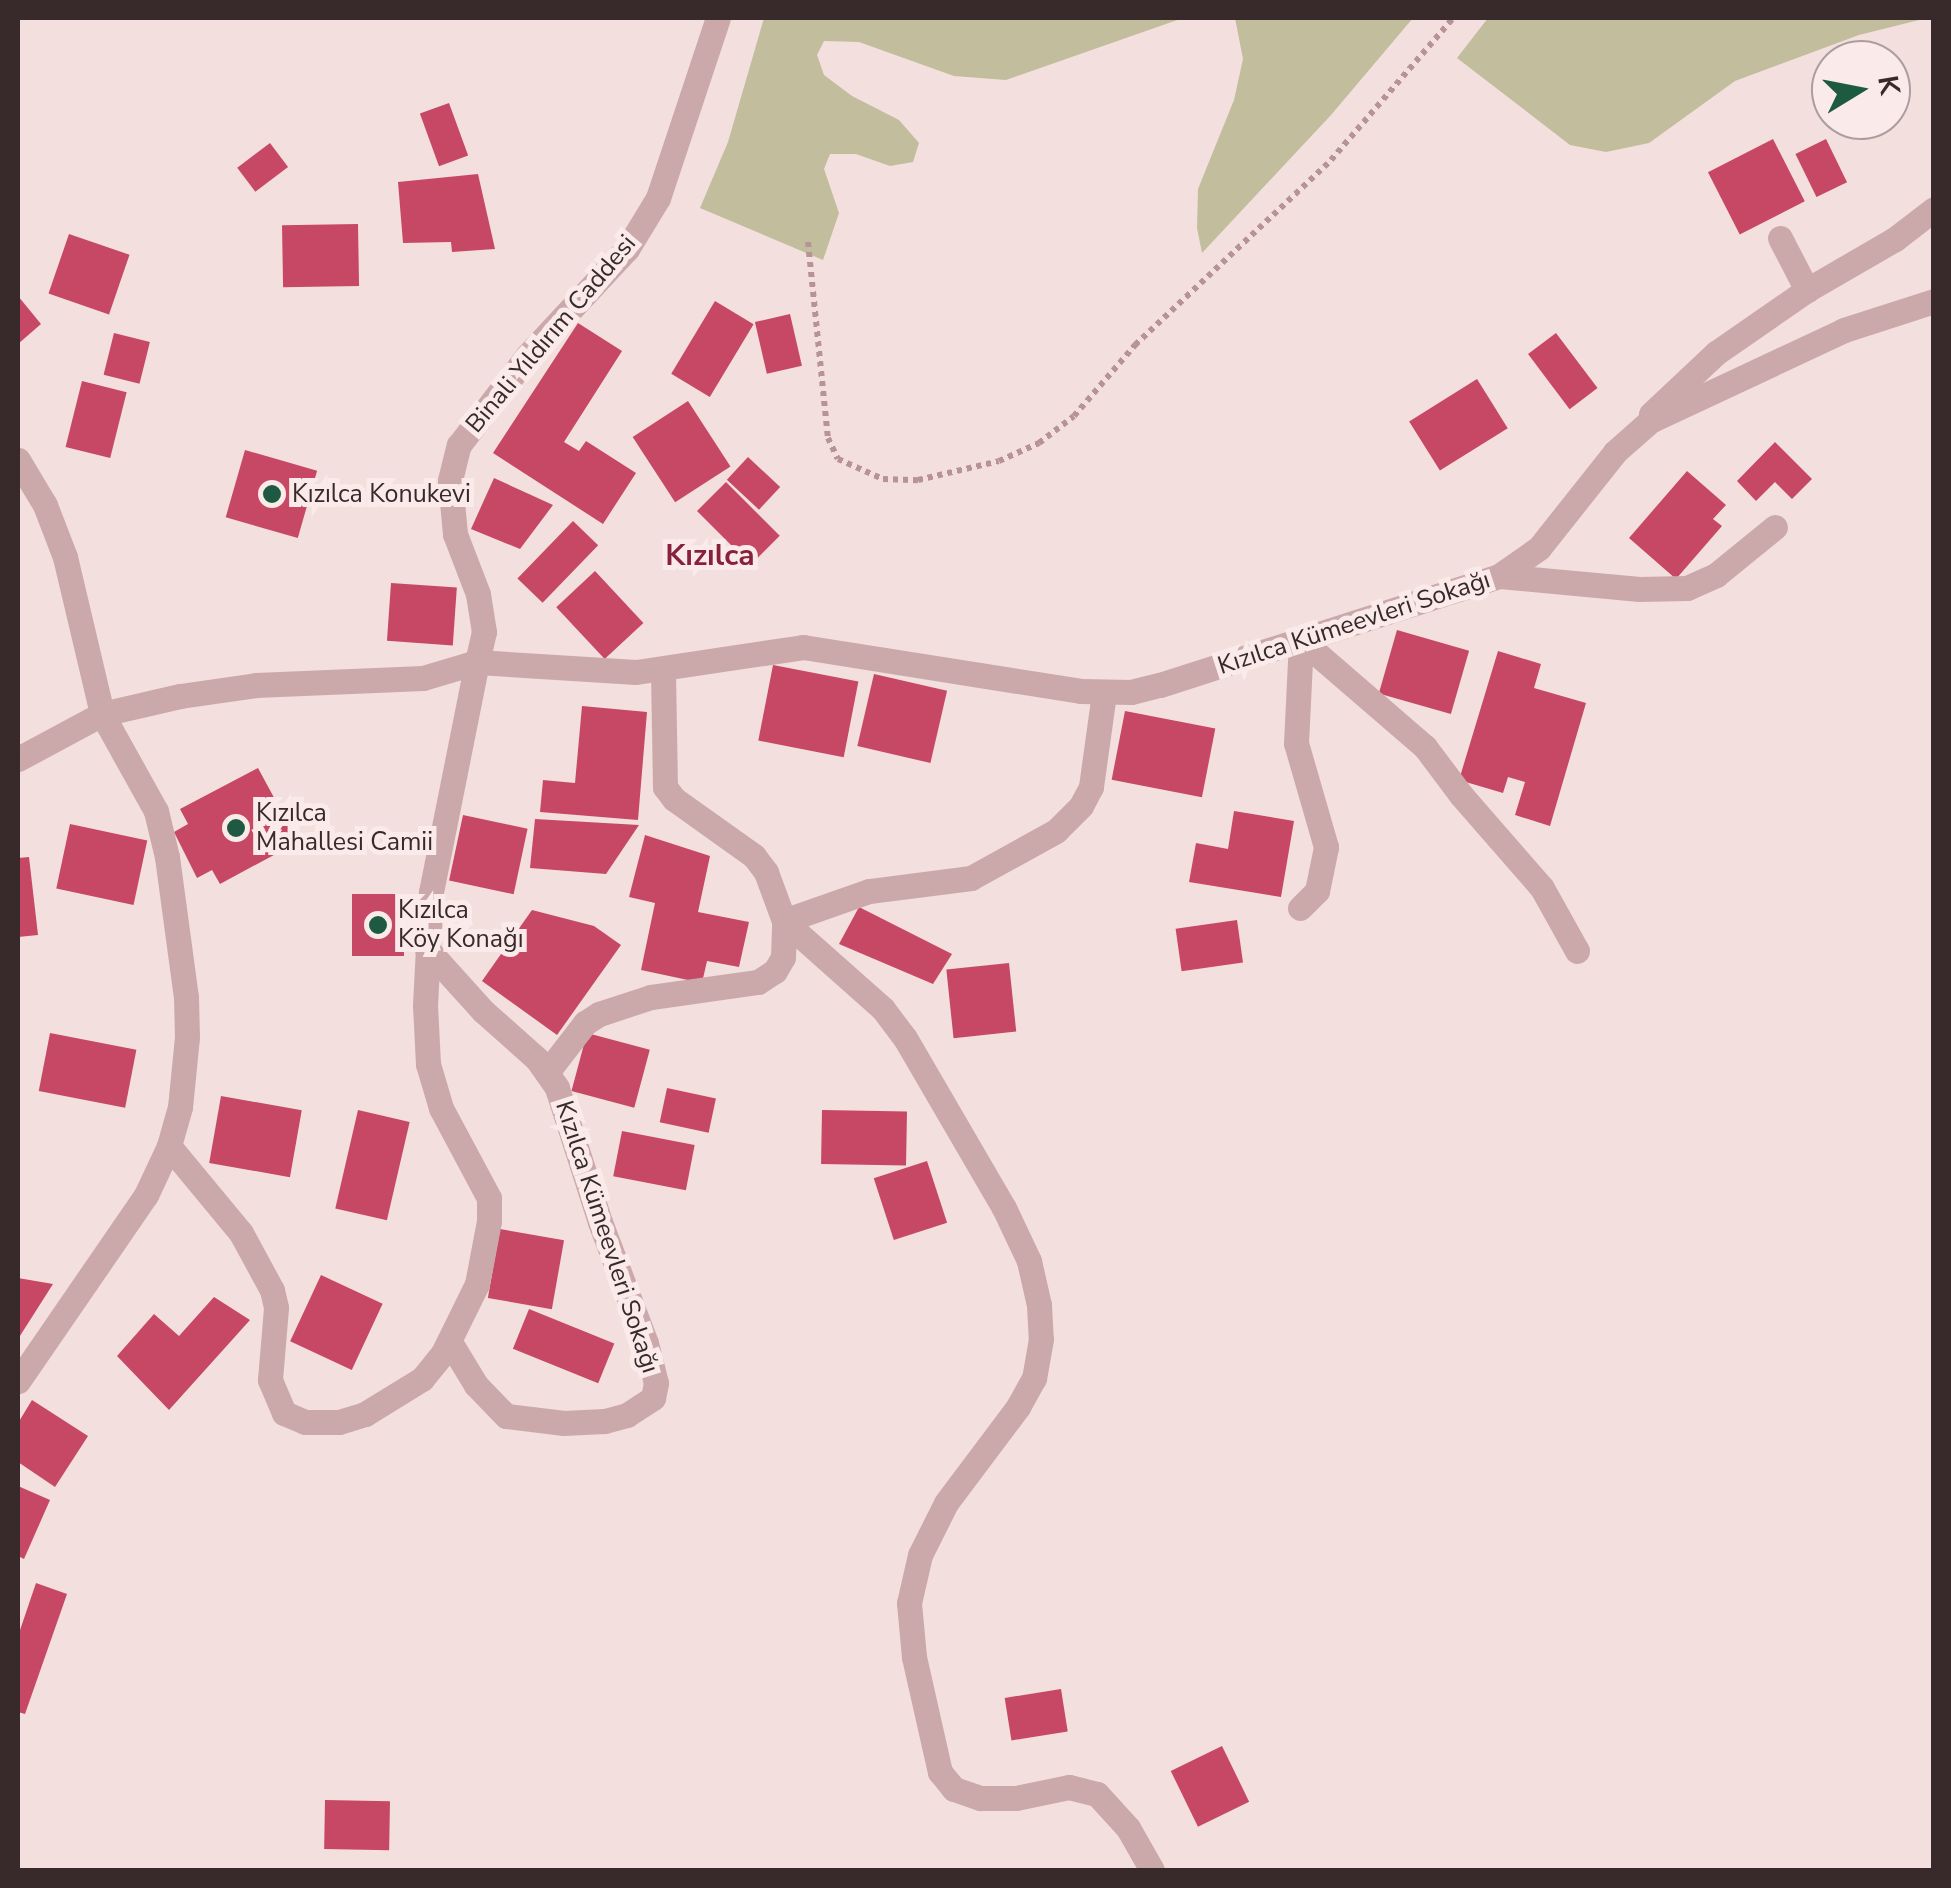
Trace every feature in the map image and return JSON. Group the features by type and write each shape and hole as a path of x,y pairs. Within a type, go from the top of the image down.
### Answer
{"street":[{"name":"Binali Yıldırım Caddesi","path":"477,662 484,632 478,594 455,534 450,480 459,445 528,355 627,249 648,215 669,166 718,18"},
{"path":"1635,432 1716,352 1807,290 1895,239 1934,210"},
{"path":"1780,238 1807,290"},
{"name":"Kızılca Kümeevleri Sokağı","path":"477,662 663,671 803,647 1104,693 1160,685 1499,576 1538,548 1635,432 1790,353 1934,301"},
{"path":"18,460 45,505 64,558 102,714 141,778 167,857 186,997 187,1038 180,1107 169,1146 146,1195 18,1381"},
{"path":"1499,576 1639,588 1687,588 1716,574 1775,527"},
{"path":"1300,908 1317,891 1326,848 1296,742 1301,640"},
{"path":"1301,640 1426,746 1461,795 1542,888 1577,952"},
{"path":"23,746 102,714 256,685 423,678 477,662 438,849 426,949 428,1064 441,1108 488,1198 489,1221 477,1284 450,1342 422,1379 366,1414 340,1422 305,1422 284,1413 270,1380 276,1308 272,1290 241,1233 169,1146"},
{"name":"Kızılca Kümeevleri Sokağı","path":"548,1071 584,1023 598,1014 650,997 758,982 775,971 784,957 784,921 766,872 754,856 674,800 665,786 663,671"},
{"path":"784,921 869,891 971,878 1048,838 1070,819 1091,787 1104,693"},
{"name":"Kızılca Kümeevleri Sokağı","path":"784,921 883,1009 905,1038 1004,1208 1029,1261 1039,1305 1041,1340 1034,1378 1018,1407 946,1503 920,1555 909,1604 914,1657 940,1772 954,1789 980,1798 1016,1798 1069,1786 1097,1794 1128,1828 1152,1870"},
{"name":"Kızılca Kümeevleri Sokağı","path":"426,949 483,1011 548,1071 646,1343 656,1383 653,1398 628,1415 604,1421 526,1422 493,1408 450,1342"}],"path":[{"path":"808,242 828,438 838,459 883,479 918,480 999,461 1040,442 1074,416 1182,298 1331,160 1453,18"}],"shaded area":[{"path":"764,18 1183,18 1006,80 954,76 859,42 824,41 817,55 824,75 852,96 899,120 919,143 913,162 890,166 856,154 830,154 824,169 839,213 823,260 700,208 728,142"},
{"path":"1235,18 1413,18 1331,115 1202,253 1197,228 1198,189 1234,100 1243,59"},
{"path":"1488,18 1927,18 1846,40 1811,40 1811,53 1735,81 1649,143 1606,152 1570,145 1457,58"}],"building":[{"path":"449,103 468,156 439,166 420,114"},
{"path":"1773,139 1805,201 1740,235 1708,172"},
{"path":"1826,140 1847,182 1816,197 1795,154"},
{"path":"270,143 288,167 255,192 237,168"},
{"path":"478,174 495,249 452,252 451,242 403,243 398,182"},
{"path":"358,224 359,286 283,287 282,225"},
{"path":"69,234 130,255 109,314 48,294"},
{"path":"18,296 41,324 18,344"},
{"path":"715,301 754,324 710,397 671,374"},
{"path":"790,314 802,366 767,374 755,322"},
{"path":"578,323 622,351 564,442 579,451 586,441 636,473 603,524 493,453"},
{"path":"114,333 150,342 139,384 104,375"},
{"path":"1556,333 1598,388 1570,409 1528,354"},
{"path":"1477,379 1508,428 1440,471 1409,421"},
{"path":"82,381 127,392 110,458 66,447"},
{"path":"688,401 730,466 675,502 633,437"},
{"path":"1775,442 1812,479 1792,499 1775,482 1756,501 1737,481"},
{"name":"Kızılca Konukevi","path":"245,450 317,471 298,538 226,517"},
{"path":"748,457 780,487 759,510 727,480"},
{"path":"1687,471 1726,505 1713,519 1722,526 1676,579 1629,538"},
{"path":"494,478 553,505 520,549 471,529"},
{"path":"726,482 780,536 751,565 697,511"},
{"path":"573,521 598,545 543,603 517,579"},
{"path":"595,571 643,623 605,659 556,607"},
{"path":"391,583 457,588 453,645 387,641"},
{"path":"1397,630 1469,651 1451,714 1379,693"},
{"path":"1498,651 1541,664 1534,688 1586,703 1550,826 1515,815 1525,782 1508,777 1503,793 1459,780"},
{"path":"773,665 858,682 844,757 758,741"},
{"path":"874,674 947,691 930,763 857,746"},
{"path":"582,706 647,712 638,820 540,812 543,780 575,783"},
{"path":"1125,711 1215,729 1202,797 1112,780"},
{"name":"Kızılca Mahallesi Camii","path":"258,768 298,842 220,884 212,870 197,878 174,832 188,824 180,809"},
{"path":"1234,811 1294,821 1281,897 1189,882 1196,843 1228,849"},
{"path":"463,815 528,829 514,894 449,881"},
{"path":"535,819 639,825 606,874 530,868"},
{"path":"70,824 147,840 134,905 56,889"},
{"path":"645,835 710,856 698,912 749,922 739,967 707,961 702,983 641,970 655,903 629,897"},
{"path":"29,857 38,935 18,937 18,858"},
{"name":"Kızılca Köy Konağı","path":"352,894 404,894 404,956 352,956"},
{"path":"859,907 952,954 933,984 839,944"},
{"path":"532,910 594,926 621,945 557,1035 482,981"},
{"path":"1237,920 1243,963 1182,971 1176,929"},
{"path":"1009,963 1016,1032 954,1038 946,970"},
{"path":"50,1033 136,1050 125,1108 39,1091"},
{"path":"587,1033 650,1050 634,1108 571,1091"},
{"path":"667,1088 716,1098 709,1133 660,1122"},
{"path":"221,1096 302,1110 290,1177 209,1163"},
{"path":"358,1110 410,1122 387,1220 335,1208"},
{"path":"822,1110 907,1111 906,1165 821,1164"},
{"path":"622,1131 695,1145 686,1190 613,1176"},
{"path":"927,1161 947,1223 894,1240 874,1178"},
{"path":"500,1229 564,1240 552,1309 488,1298"},
{"path":"321,1275 383,1304 352,1370 290,1341"},
{"path":"18,1278 53,1284 18,1339"},
{"path":"214,1297 250,1320 169,1410 117,1356 154,1314 179,1336"},
{"path":"529,1309 614,1343 598,1383 513,1349"},
{"path":"32,1400 88,1436 55,1487 18,1462 18,1423"},
{"path":"18,1486 50,1500 24,1559 18,1556"},
{"path":"36,1583 67,1594 25,1714 18,1712 18,1636"},
{"path":"1061,1689 1068,1731 1011,1740 1005,1698"},
{"path":"1222,1746 1249,1802 1198,1827 1171,1771"},
{"path":"325,1800 390,1801 389,1850 324,1849"}],"place":[{"name":"Kızılca Konukevi","path":"272,494"},
{"name":"Kızılca Mahallesi Camii","path":"236,828"},
{"name":"Kızılca Köy Konağı","path":"378,925"}],"district":[{"name":"Kızılca","path":"710,556"}]}
